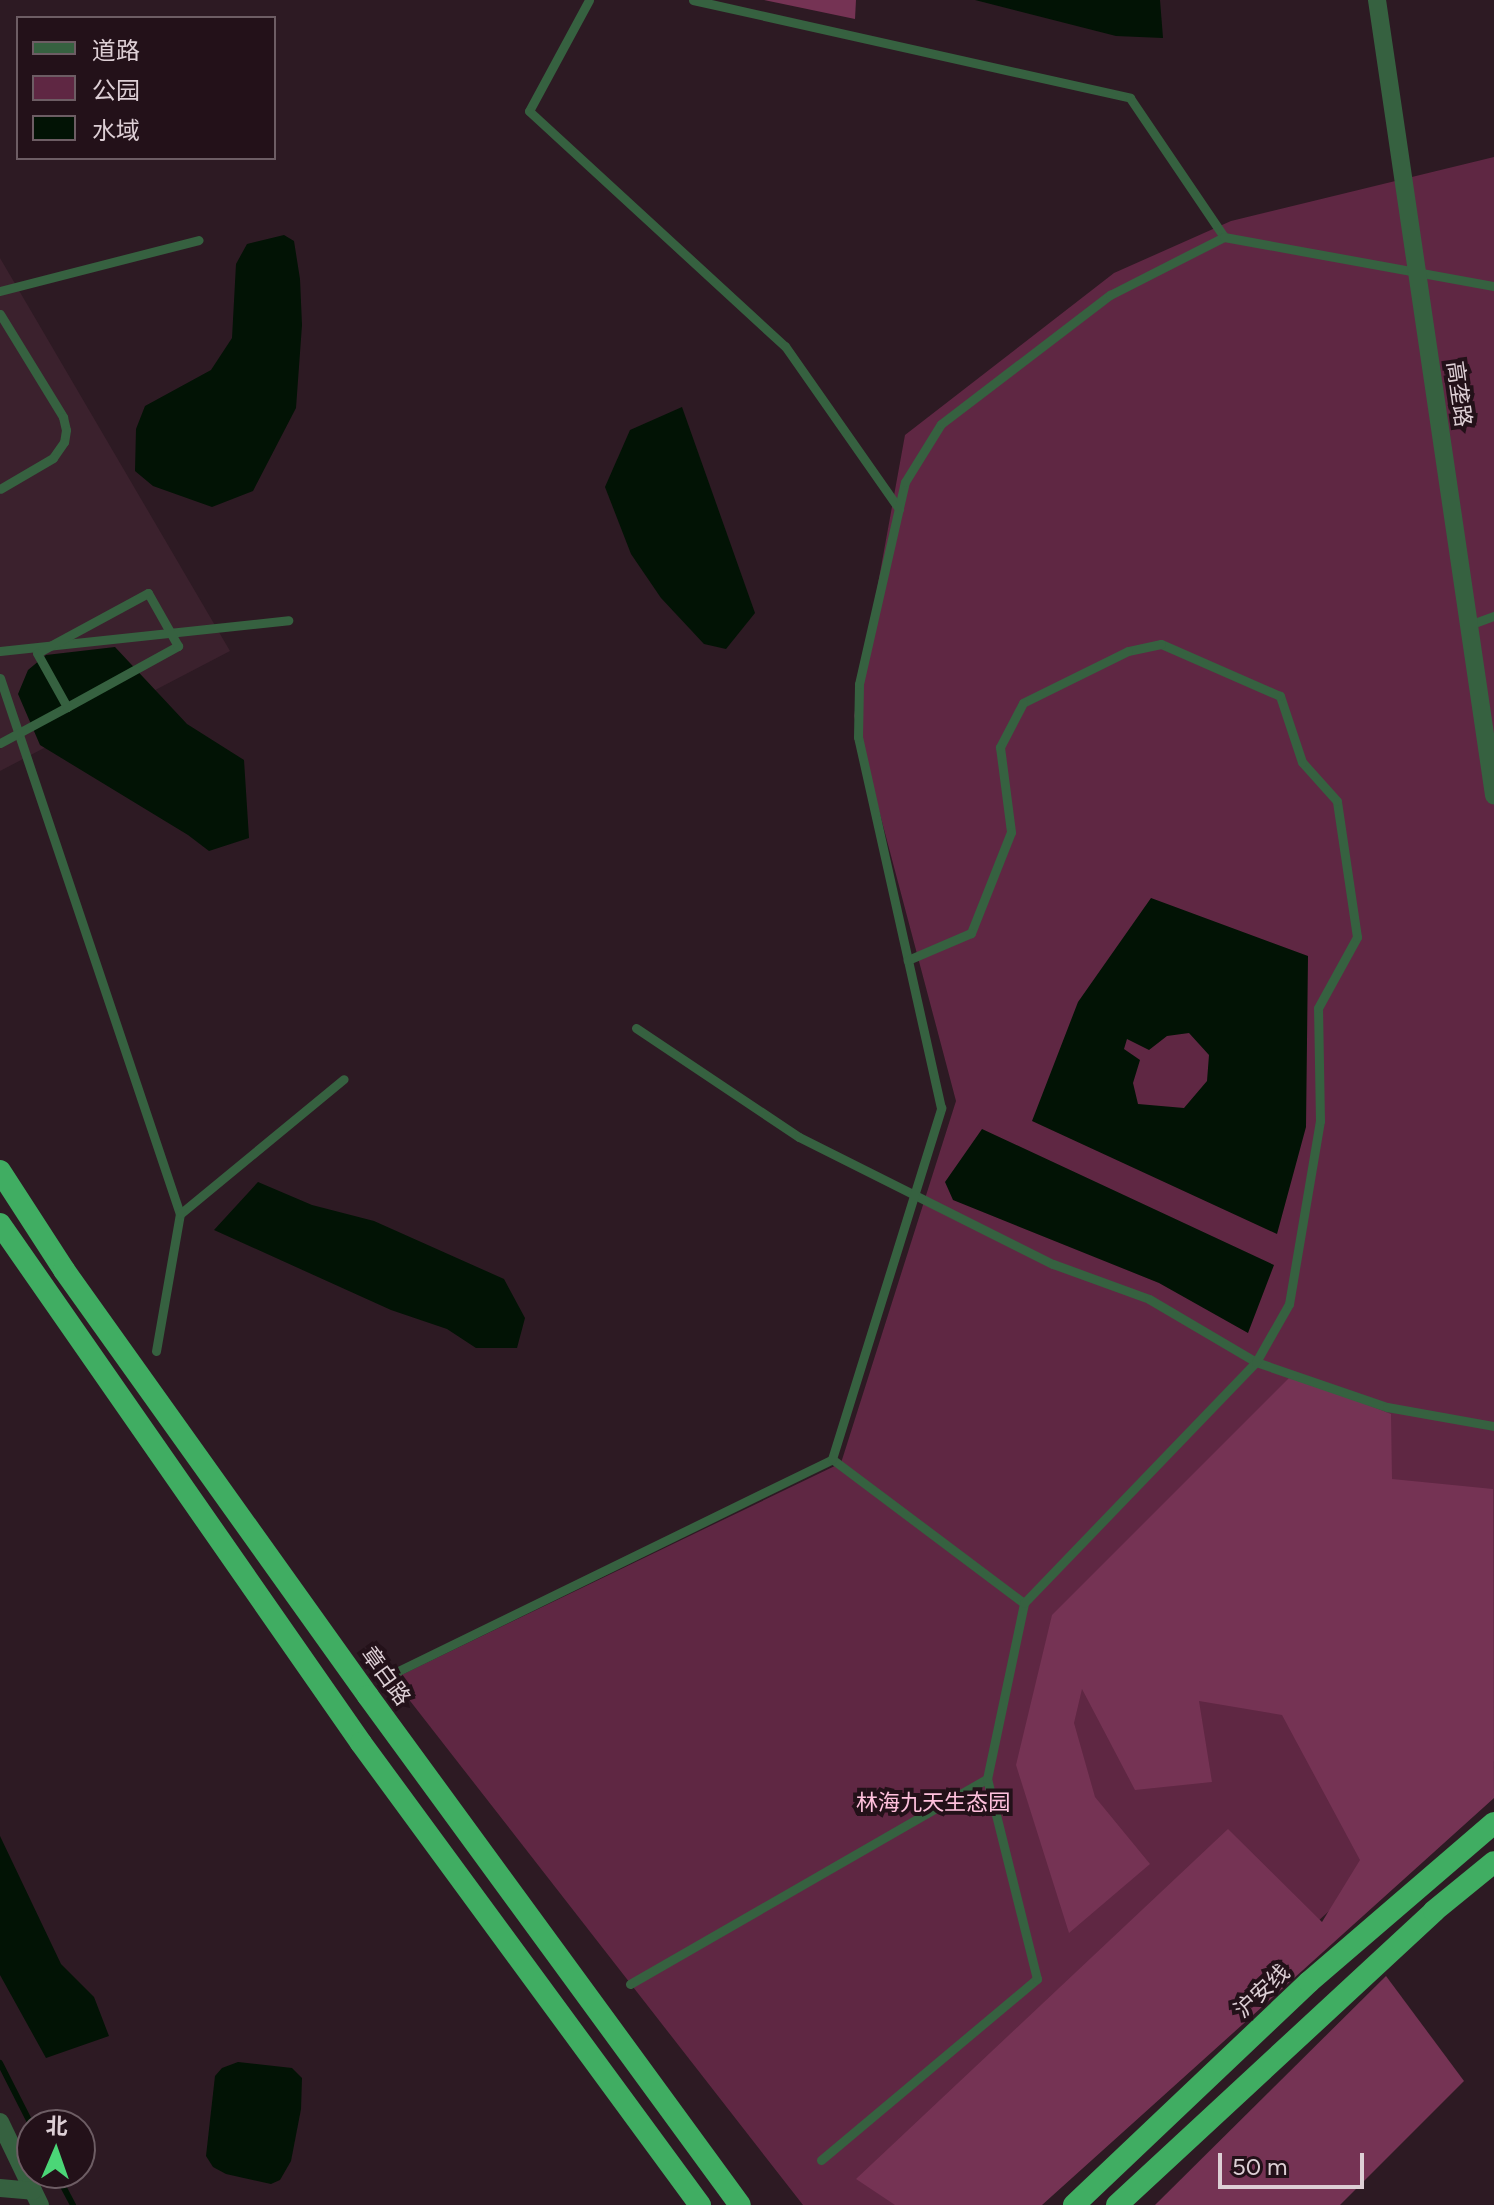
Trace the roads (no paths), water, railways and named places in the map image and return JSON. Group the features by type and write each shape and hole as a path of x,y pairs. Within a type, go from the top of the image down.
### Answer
{"highway":[{"name":"章白路","path":"0,1171 64,1270 359,1684 740,2205"},
{"path":"0,1224 361,1743 700,2205"},
{"name":"沪安线","path":"1074,2205 1309,1982 1494,1823"},
{"path":"1117,2205 1434,1911 1494,1862"}],"street":[{"name":"高垄路","path":"1377,0 1494,795"},
{"path":"0,2122 37,2198"},
{"path":"0,2188 37,2198"}],"lane":[{"path":"589,0 529,111 785,346 899,509"},
{"path":"693,0 1130,98 1224,237"},
{"path":"388,1676 832,1459 941,1108 858,737 859,684 905,482 941,424 1110,295 1224,237 1494,286"},
{"path":"0,291 199,240"},
{"path":"0,314 63,417 66,430 64,442 53,458 0,489"},
{"path":"0,743 67,707 178,646 148,593 37,653 67,707"},
{"path":"1469,625 1494,616"},
{"path":"0,651 288,620"},
{"path":"821,2160 1037,1979 987,1779 1024,1603 1256,1362 1289,1304 1320,1121 1318,1008 1357,937 1337,801 1302,762 1280,696 1161,644 1128,651 1023,703 1000,747 1011,832 971,933 908,960"},
{"path":"0,678 180,1214 156,1351"},
{"path":"636,1028 799,1137 1053,1264 1149,1299 1256,1362 1387,1407 1494,1426"},
{"path":"180,1214 344,1079"},
{"path":"832,1459 1024,1603"},
{"path":"630,1984 987,1779"}],"water":[{"path":"975,0 1160,0 1163,38 1116,36"},
{"path":"284,235 294,241 300,279 302,325 296,408 253,491 212,507 153,486 135,471 136,429 145,406 211,370 232,338 236,264 247,244"},
{"path":"682,407 755,613 726,649 704,644 661,598 631,554 605,487 630,430"},
{"path":"115,647 187,724 244,760 249,838 209,851 40,745 18,694 28,670 46,655"},
{"path":"1151,898 1308,956 1306,1127 1277,1234 1032,1121 1078,1002","holes":["1189,1033 1209,1055 1207,1081 1184,1108 1138,1104 1133,1083 1140,1060 1124,1049 1127,1039 1149,1050 1167,1036"]},
{"path":"982,1129 1274,1265 1248,1333 1159,1283 953,1200 945,1182"},
{"path":"258,1182 312,1205 374,1221 504,1279 525,1318 517,1348 476,1348 447,1329 391,1310 214,1230"},
{"path":"0,1836 61,1964 94,1997 109,2036 46,2058 0,1975"},
{"path":"238,2062 292,2068 302,2078 301,2109 291,2161 280,2180 271,2184 226,2174 213,2167 206,2156 215,2076 222,2068"}],"waterway":[{"path":"0,2063 23,2109"},
{"path":"64,2189 73,2205"}],"park label":[{"name":"林海九天生态园","path":"933,1803"}]}
